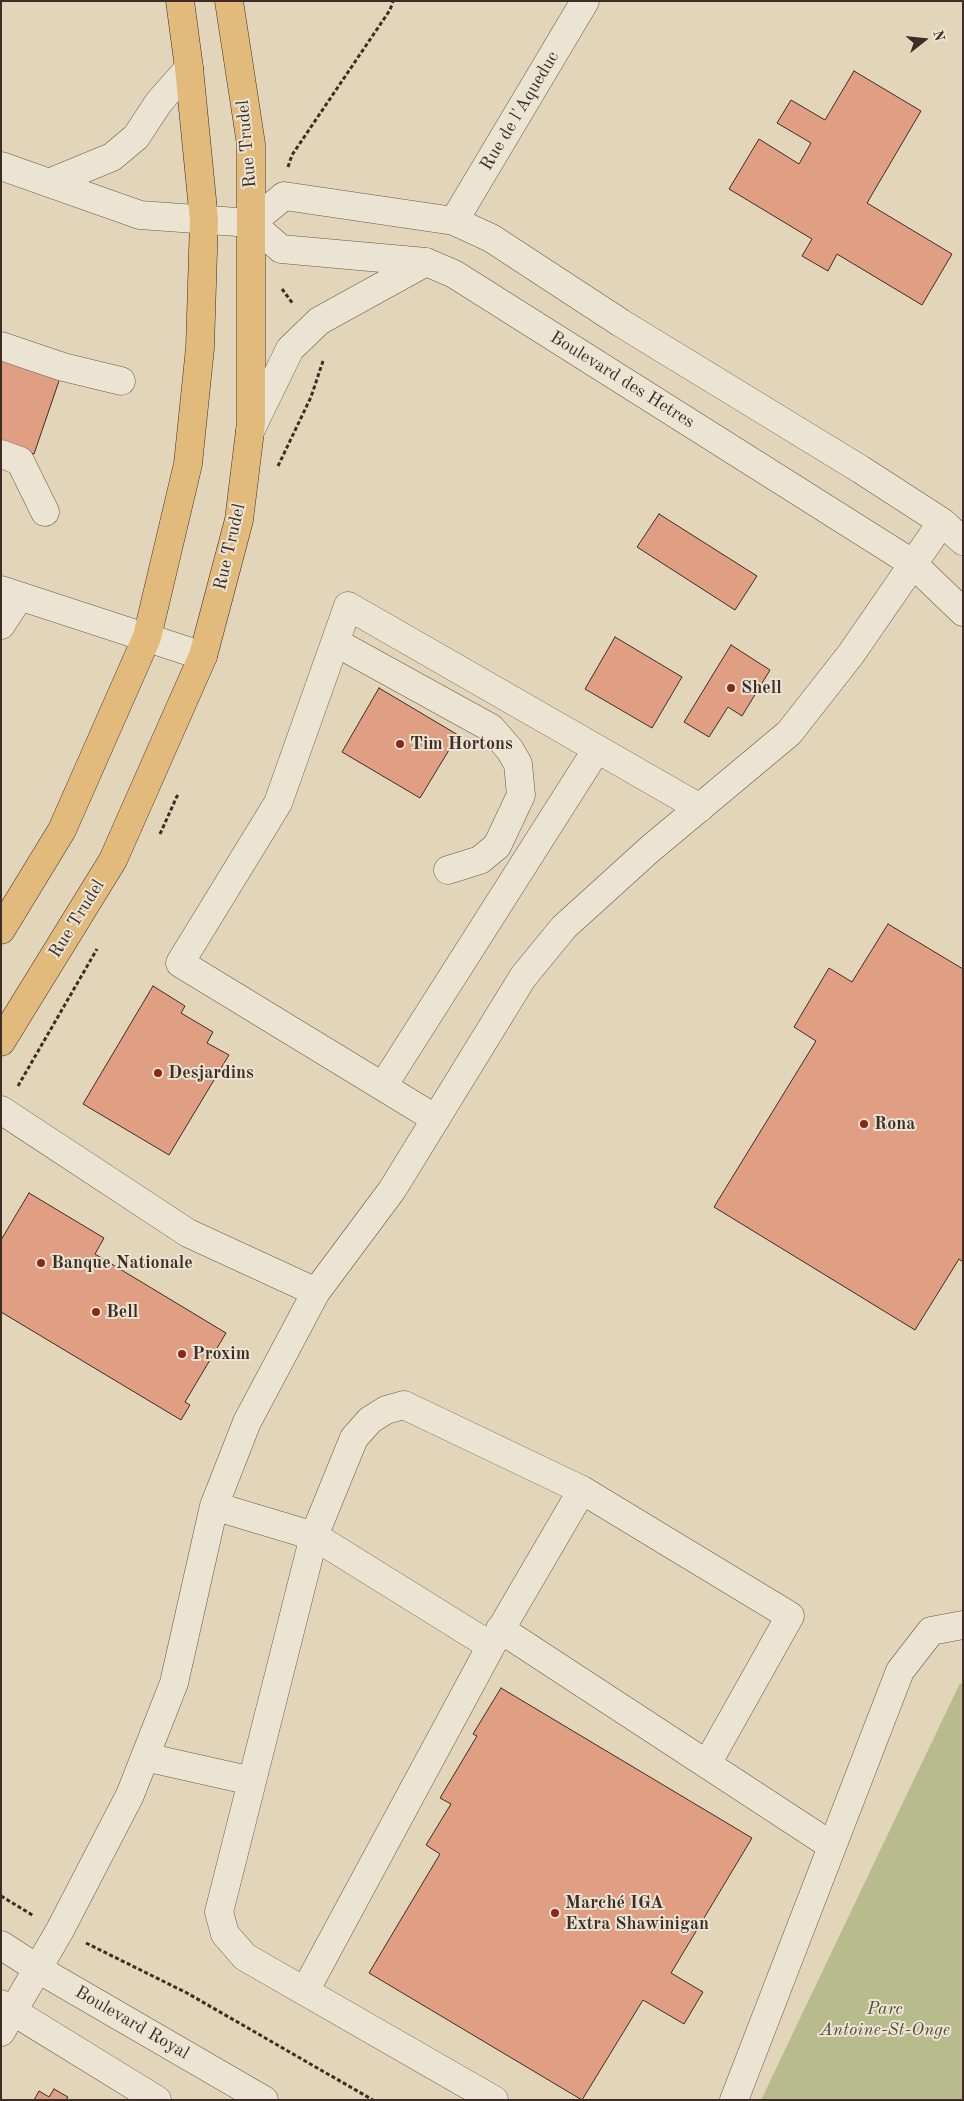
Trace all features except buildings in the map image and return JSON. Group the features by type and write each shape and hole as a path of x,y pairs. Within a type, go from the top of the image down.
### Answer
{"main road":[{"path":"1,930 62,830 147,637 188,464 200,348 204,220 189,68 180,1"},
{"name":"Rue Trudel","path":"1,1042 113,860 203,656 239,520 250,431 251,144 229,1"}],"street":[{"name":"Rue de l'Aqueduc","path":"454,221 585,1"},
{"path":"49,183 112,157 136,137 159,102 189,68"},
{"path":"1,166 140,216 251,223 284,196 454,221 491,238 621,323 860,469 942,522 963,541"},
{"name":"Boulevard des Hetres","path":"251,223 281,249 426,262 454,274 912,563 963,612"},
{"path":"250,431 290,349 319,321 426,262"},
{"path":"1,346 63,367 121,382"},
{"path":"1,454 20,461 45,512"},
{"path":"157,2100 5,2016 38,1969 130,1795 174,1683 214,1506 247,1422 316,1292 392,1190 523,978 564,927 650,849 789,734 851,654 942,522"},
{"path":"1,625 10,593 203,656"},
{"path":"436,1119 180,963 278,803 348,606 700,808"},
{"path":"335,642 491,728 510,750 518,764 521,794 497,846 480,860 448,870"},
{"path":"382,1086 597,749"},
{"path":"1,1110 188,1233 316,1292"},
{"path":"494,2100 245,1957 225,1934 219,1912 314,1536 354,1438 370,1420 386,1410 404,1405 582,1490 790,1616 707,1764"},
{"path":"305,1991 496,1638 582,1490"},
{"path":"214,1506 314,1536 496,1638 707,1764 832,1846"},
{"path":"734,2100 900,1671 931,1631 963,1625"},
{"path":"145,1757 252,1781"},
{"name":"Boulevard Royal","path":"1,1945 38,1969 264,2100"}],"path":[{"path":"286,172 292,155 390,10 393,1"},
{"path":"1,1896 60,1930 187,1993 372,2100"}],"green space":[{"name":"Parc Antoine-St-Onge","path":"960,1683 963,1685 963,2100 761,2100"}],"place":[{"name":"Shell","path":"731,688"},
{"name":"Tim Hortons","path":"400,744"},
{"name":"Desjardins","path":"158,1073"},
{"name":"Rona","path":"864,1124"},
{"name":"Banque Nationale","path":"41,1263"},
{"name":"Bell","path":"96,1312"},
{"name":"Proxim","path":"182,1354"},
{"name":"Marché IGA Extra Shawinigan","path":"555,1913"}]}
